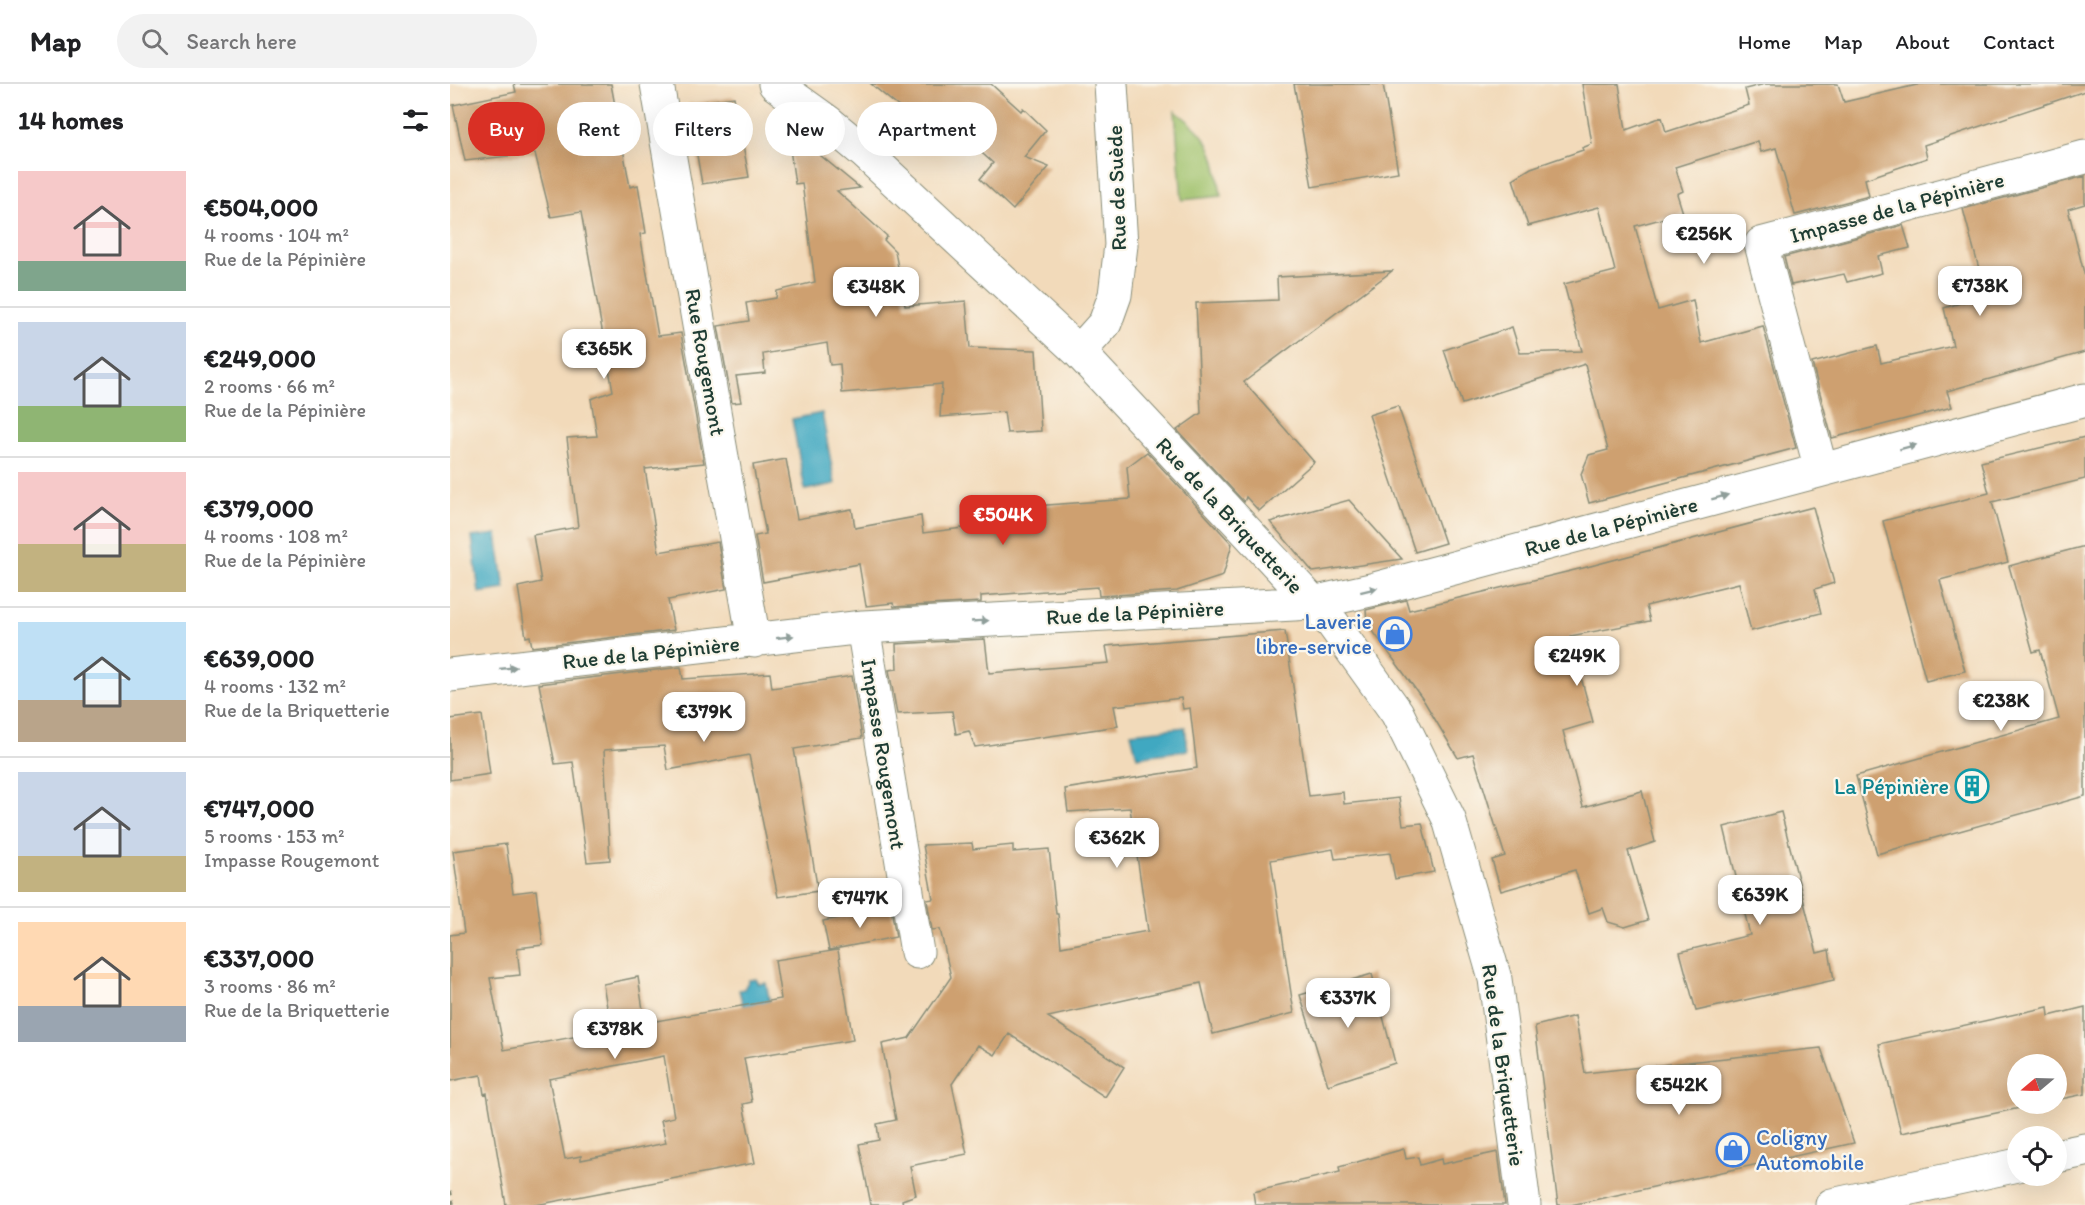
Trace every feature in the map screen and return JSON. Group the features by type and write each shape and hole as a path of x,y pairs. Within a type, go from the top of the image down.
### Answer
{"street":[{"name":"Rue Rougemont","path":"657,84 754,641"},
{"name":"Rue de la Briquetterie","path":"775,84 828,122 864,152 1079,352 1333,624 1397,713 1449,819 1495,979 1524,1205"},
{"name":"Rue de Suède","path":"1079,352 1105,323 1115,295 1121,246 1111,84"},
{"name":"Impasse de la Pépinière","path":"1821,470 1761,244 2085,157"},
{"name":"Rue de la Pépinière","path":"450,675 863,627 1312,603 1375,589 2085,400"},
{"name":"Impasse Rougemont","path":"863,627 917,952"},
{"path":"2067,1154 2085,1150"},
{"path":"1832,1205 2007,1167"}],"path":[{"path":"450,1191 453,1205"}],"green space":[{"path":"1175,111 1197,129 1210,147 1221,196 1182,200"}],"water":[{"path":"822,413 835,484 805,490 792,419"},
{"path":"497,534 505,589 479,593 472,537"},
{"path":"1185,727 1188,750 1137,757 1131,733"},
{"path":"756,979 759,984 766,983 776,1031 751,1037 739,990 744,989 749,980"}],"building":[{"path":"514,84 611,84 614,102 557,102 557,156 624,156 630,187 638,185 646,233 640,234 658,336 681,333 704,463 645,469 659,552 718,542 726,589 668,600 674,630 532,647 530,636 526,637 518,587 541,582 533,535 578,527 567,438 597,436 591,399 613,391 581,212 551,217 536,156 545,156 545,102 468,102 468,156 509,156 465,161 453,105 516,92"},
{"path":"871,84 991,84 1021,111 1023,108 1046,130 1024,157 1049,167 1013,210 980,179 993,163 985,156 997,156 997,102 893,102"},
{"path":"1294,84 1383,84 1398,172 1312,187"},
{"path":"1582,84 1619,84 1626,130 1662,117 1666,132 1749,105 1745,89 1765,84 1838,84 1844,102 1921,84 2085,84 2085,91 1924,145 1927,158 1865,179 1869,196 1795,215 1776,148 1761,152 1758,141 1675,167 1683,191 1677,194 1683,213 1635,226 1658,310 1693,300 1701,343 1763,326 1796,448 1589,503 1581,474 1589,455 1608,450 1585,364 1462,404 1444,350 1512,327 1520,353 1582,351 1564,284 1615,271 1599,207 1528,226 1513,179 1531,168 1583,150 1582,148 1592,144"},
{"path":"734,97 735,102 701,102"},
{"path":"697,156 745,156 749,177 702,184"},
{"path":"791,156 821,156 860,188 837,191 887,236 884,240 895,251 905,306 966,301 970,348 1036,350 1041,431 1007,433 1004,412 940,417 942,384 842,393 840,364 830,365 827,343 763,354 765,373 736,376 741,402 732,403 718,326 749,321 746,303 776,298 777,291 815,282 802,183 795,184"},
{"path":"2085,176 2085,204 2068,209 2085,277 2085,352 1947,391 1952,407 1832,438 1812,363 1877,346 1881,363 1953,346 1944,308 1986,295 1963,209"},
{"path":"1903,225 1910,248 1878,256 1882,273 1847,282 1844,274 1791,285 1784,257"},
{"path":"1392,271 1244,382 1314,462 1259,511 1246,497 1244,502 1177,430 1201,413 1196,303 1278,300 1277,277"},
{"path":"1398,406 1445,543 1415,552 1369,415"},
{"path":"2085,437 2085,479 1992,502 2008,562 1940,580 1965,671 1926,681 1883,521 1989,493 1981,462"},
{"path":"1147,452 1232,544 1223,576 1177,591 1099,596 1098,587 981,596 981,602 894,607 893,603 866,606 859,564 763,582 755,536 766,534 753,465 786,459 797,519 852,509 855,528 921,516 923,533 995,524 993,509 1130,499 1127,467"},
{"path":"1349,500 1402,559 1313,572 1270,522"},
{"path":"1813,507 1834,583 1815,589 1821,613 1751,631 1739,583 1646,606 1650,621 1570,636 1593,722 1563,731 1583,807 1642,791 1655,842 1628,851 1648,920 1625,927 1608,922 1603,908 1589,913 1575,870 1501,891 1492,860 1505,856 1473,754 1458,758 1424,701 1367,623 1366,610 1406,600 1409,610 1583,568"},
{"name":"La Pépinière","path":"2085,546 2085,796 1877,854 1856,776 2059,719 2040,650 2033,652 2009,566"},
{"path":"1285,631 1309,796 1343,792 1344,804 1399,798 1403,825 1422,823 1434,872 1395,879 1390,853 1335,859 1333,849 1271,860 1294,1013 1213,1034 1201,983 1048,1017 1124,1067 1105,1097 1009,1034 995,1055 978,1045 952,1084 967,1154 910,1166 916,1195 902,1200 903,1205 871,1205 859,1144 879,1140 877,1124 896,1120 882,1044 909,1038 951,977 940,929 932,930 927,900 933,899 923,845 972,843 973,849 1013,845 1013,852 1049,849 1061,947 1148,931 1130,808 1068,812 1065,789 1197,768 1190,708 1183,709 1181,698 1114,706 1118,726 975,747 969,731 956,734 952,711 897,714 889,670 897,669 896,644 985,639 989,673 1109,663 1106,646"},
{"path":"681,667 683,679 770,673 772,688 852,676 862,738 794,749 818,891 778,897 749,755 668,770 664,746 604,750 610,860 587,862 573,762 555,764 539,684"},
{"path":"482,715 490,774 450,780 450,719"},
{"path":"1781,812 1817,953 1829,950 1834,980 1696,1011 1680,952 1750,935 1724,827"},
{"path":"506,844 513,893 536,890 543,945 517,948 520,975 490,978 504,1050 611,1030 603,984 638,977 645,1023 781,999 775,960 838,950 853,1040 744,1058 752,1102 743,1104 755,1163 536,1205 506,1205 487,1093 484,1094 481,1075 450,1081 450,935 464,933 453,851","holes":["664,1056 674,1117 661,1120 666,1143 581,1160 581,1156 565,1159 549,1079"]},
{"path":"891,908 896,937 829,950 823,921"},
{"path":"1372,974 1395,1063 1328,1085 1300,995"},
{"path":"2048,1007 2049,1016 2085,1007 2085,1094 2067,1098 2067,1054 2007,1054 2007,1111 1901,1133 1879,1044"},
{"path":"1575,1016 1585,1073 1821,1048 1854,1143 1571,1205 1558,1205 1535,1026"},
{"path":"1404,1149 1406,1159 1418,1157 1420,1165 1441,1159 1442,1164 1498,1152 1505,1205 1255,1205 1253,1192 1340,1172 1339,1167"}],"place":[{"name":"Laverie libre-service","path":"1395,634"},
{"name":"La Pépinière","path":"1972,786"},
{"name":"Coligny Automobile","path":"1733,1150"}]}
